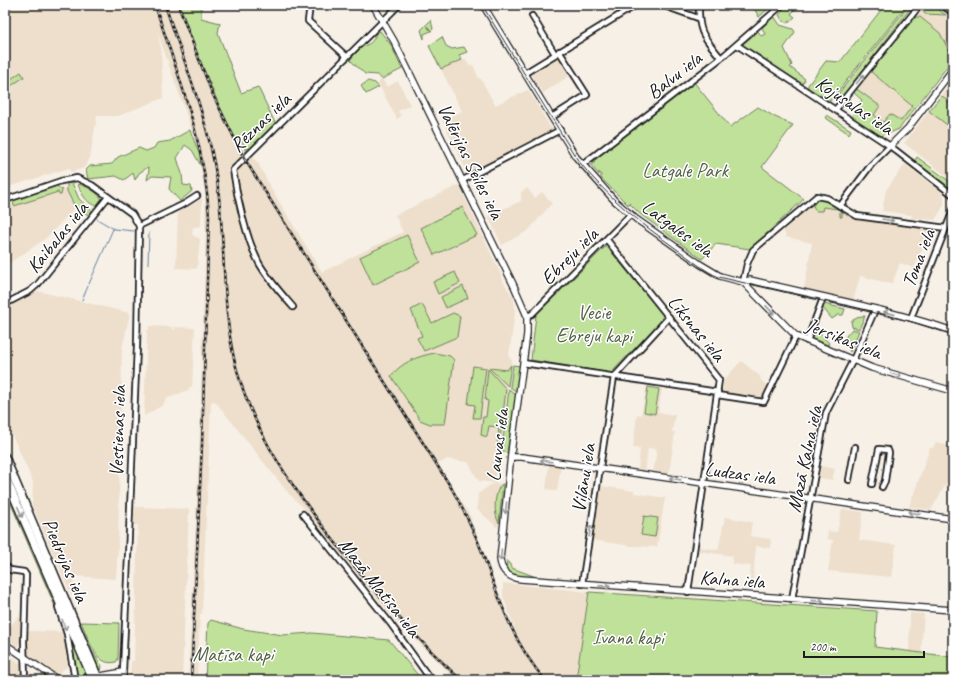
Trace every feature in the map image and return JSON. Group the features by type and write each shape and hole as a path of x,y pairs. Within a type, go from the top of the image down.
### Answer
{"main road":[{"name":"Piedrujas iela","path":"5,456 95,678"},
{"name":"Piedrujas iela","path":"5,476 95,678"}],"street":[{"path":"310,5 308,21 347,57"},
{"name":"Valērijas Seiles iela","path":"373,5 463,180 517,291 527,316"},
{"name":"Rēznas iela","path":"293,307 270,280 259,262 251,244 232,170 399,5"},
{"name":"Latgales iela","path":"483,5 582,165 615,201 711,271 743,282 750,280 910,318 953,331"},
{"path":"525,74 636,5"},
{"path":"662,5 698,18"},
{"path":"698,5 698,18 701,33 721,58"},
{"name":"Balvu iela","path":"582,165 721,58 782,5"},
{"path":"836,109 920,5"},
{"path":"942,5 953,13"},
{"path":"532,16 587,96 552,117"},
{"name":"Kojusalas iela","path":"737,45 890,146 953,195"},
{"path":"840,206 871,165 908,128 953,69"},
{"path":"463,180 560,130"},
{"path":"5,200 73,178 87,182 132,214 139,226 197,196"},
{"path":"743,282 747,264 753,250 817,196 822,196 857,216 946,228"},
{"name":"Kaibalas iela","path":"5,304 30,291 38,284 108,197"},
{"name":"Toma iela","path":"910,318 953,210"},
{"name":"Ebreju iela","path":"527,316 532,314 607,240 631,214"},
{"name":"Vestienas iela","path":"123,680 137,347 139,226"},
{"name":"Līksnas iela","path":"607,240 719,380 688,592"},
{"name":"Jersikas iela","path":"743,282 796,336 872,368 953,391"},
{"path":"807,341 823,298"},
{"name":"Mazā Kalna iela","path":"792,599 826,413 853,360 875,310"},
{"name":"Lauvas iela","path":"509,576 501,567 500,559 511,457 528,334 527,316"},
{"path":"614,377 668,317"},
{"path":"523,363 764,402 796,336"},
{"name":"Viļānu iela","path":"582,584 614,377"},
{"path":"514,440 516,452 522,457"},
{"path":"849,480 855,447"},
{"path":"872,484 879,449 888,450 890,453 882,487"},
{"name":"Ludzas iela","path":"511,457 522,457 953,519"},
{"name":"Mazā Matīsa iela","path":"303,514 382,612 431,680"},
{"path":"5,565 10,570 26,572 25,680"},
{"path":"48,575 67,634 74,680"},
{"name":"Kalna iela","path":"509,576 521,579 582,584 953,610"},
{"path":"5,644 58,680"},
{"path":"82,680 116,672 123,672"}],"shaded area":[{"path":"5,5 185,5 244,153 258,163 272,190 322,272 403,232 395,215 459,185 502,277 501,278 514,299 515,312 509,356 512,360 495,483 479,481 468,462 447,459 438,464 472,519 470,520 511,627 514,626 503,597 503,583 589,592 576,680 456,680 395,620 303,507 289,494 215,401 211,402 202,614 200,614 197,680 188,680 199,453 205,253 205,190 197,145 157,31 161,49 163,98 118,116 97,116 90,158 84,168 71,172 69,168 5,188"},
{"path":"923,5 932,5 953,20 953,53 948,49 940,33 916,17 915,18"},
{"path":"556,54 569,76 543,93 529,71"},
{"path":"466,59 469,66 473,65 479,79 481,79 495,105 528,90 552,130 468,174 442,120 462,111 441,69"},
{"path":"870,71 912,106 902,122 883,122 873,116 879,107 855,90"},
{"path":"382,79 387,87 398,81 410,105 398,111 401,116 397,119 378,83"},
{"path":"953,80 953,181 904,143"},
{"path":"905,164 944,196 944,205 935,220 911,218 912,215 882,211 886,190"},
{"path":"69,187 76,207 45,239 5,266 5,208"},
{"path":"527,188 535,198 542,192 552,203 529,230 502,245 488,216 521,201 521,192"},
{"path":"202,199 201,226 193,227 192,235 200,239 197,269 176,268 178,212"},
{"path":"813,204 839,209 853,217 931,228 914,268 900,263 892,284 860,276 853,301 804,289 812,243 786,237 784,231"},
{"path":"37,291 130,313 122,349 116,579 74,576 72,597 32,505 33,482 5,419 5,308"},
{"path":"149,326 172,327 172,330 174,330 174,327 195,328 192,387 189,387 188,390 166,399 163,405 144,416 147,330 149,330"},
{"path":"741,361 761,377 760,379 768,387 762,399 722,393 724,380"},
{"path":"647,386 662,389 658,412 675,415 672,432 675,432 669,474 653,472 657,449 648,448 645,471 638,469 640,449 633,448 637,414 641,415"},
{"path":"936,442 953,447 953,472 931,510 909,507 930,448 933,448"},
{"path":"549,464 561,466 557,491 546,489"},
{"path":"821,466 835,469 832,480 819,478"},
{"path":"495,483 503,484 498,528 477,509 478,494"},
{"path":"601,486 665,498 657,547 632,546 592,540"},
{"path":"135,507 189,509 182,680 130,680 131,661 134,661 138,525 133,525"},
{"path":"842,509 863,512 859,540 896,545 891,577 828,571 833,540 827,539 828,531 837,532"},
{"path":"725,517 752,522 750,536 770,539 771,541 770,548 756,546 752,590 749,590 751,566 732,564 733,556 698,551 699,547 718,550"},
{"path":"910,613 924,614 921,653 909,651"},
{"path":"18,617 23,621 22,641 17,647 5,637 5,632"},
{"path":"28,631 64,632 67,667 56,675 27,656"},
{"path":"5,652 21,664 21,680 5,680"}],"green space":[{"path":"180,5 201,5 201,18 220,23 218,33 241,93 258,87 276,125 251,149 248,148 245,152 245,146 239,139 236,139 212,90"},
{"path":"752,5 772,5 759,17"},
{"path":"786,5 799,5 791,14 795,17 787,23 782,20 779,15"},
{"path":"885,5 907,5 831,100 828,101 808,88 808,85 826,61 840,62"},
{"path":"909,5 913,5 844,95 841,96 838,94"},
{"path":"923,5 932,5 946,15 925,14 922,10"},
{"path":"774,16 780,25 793,29 795,32 784,48 792,65 790,67 805,79 803,83 799,83 742,45 758,31 761,36 765,34 762,28"},
{"path":"916,17 920,17 940,33 948,49 953,53 953,59 899,129 890,133 885,132 881,137 851,117 862,100 853,92 855,89 858,90 880,106 874,115 883,122 890,114 901,121 912,106 870,71 891,44"},
{"path":"431,20 433,29 424,34 424,39 421,30"},
{"path":"380,31 391,45 402,69 382,79 377,75 365,74 350,60 360,49 370,43 375,37 376,33"},
{"path":"442,37 446,46 452,49 464,47 467,52 459,55 462,60 441,69 429,46"},
{"path":"21,72 24,77 5,90 5,83"},
{"path":"368,81 375,83 379,87 366,94 361,86"},
{"name":"Latgale Park","path":"693,81 730,127 758,107 793,125 762,167 804,199 750,249 716,244 702,259 640,214 629,203 628,205 601,178 601,174 599,172 599,175 591,165 595,162 590,161 605,149 608,152 607,148 609,146 611,149 611,145 633,128 635,130 637,129 635,126"},
{"path":"941,96 948,101 952,110 953,120 951,128 929,111"},
{"path":"827,115 851,130 849,134 826,118"},
{"path":"190,130 200,156 201,166 192,150 185,145 177,158 182,174 183,185 191,186 192,191 180,201 169,189 171,177 152,176 147,180 149,170 148,167 139,173 135,180 133,173 124,180 116,176 88,179 86,170 90,166 112,164 118,157 139,148 146,151 154,148 157,143 170,141"},
{"path":"917,157 953,184 953,192 916,163 915,160"},
{"path":"67,183 72,183 79,199 92,211 91,217 74,205 67,191"},
{"path":"78,184 92,190 99,195 103,201 99,205 88,202"},
{"path":"57,186 62,190 61,195 59,195 58,192 14,206 13,201"},
{"path":"820,199 827,201 842,211 842,217 840,217 840,210 838,209 823,207 822,211 816,211 813,206 816,201"},
{"path":"462,207 477,235 434,255 421,228"},
{"path":"407,235 420,262 373,285 360,257"},
{"name":"Vecie Ebreju kapi","path":"605,247 608,248 663,315 661,321 611,373 531,360 536,315"},
{"path":"455,272 460,283 438,294 433,282"},
{"path":"463,286 468,298 446,308 441,297"},
{"path":"422,304 432,323 453,313 460,316 457,337 424,351 417,338 422,336 411,310"},
{"path":"824,304 845,309 843,315 838,315 832,319 822,307"},
{"path":"861,316 865,316 859,329 852,327 851,321"},
{"path":"852,329 859,331 850,352 846,336"},
{"path":"819,330 822,336 829,343 828,345 811,338 813,333"},
{"path":"435,353 450,356 454,360 445,424 430,424 420,420 391,376 405,363 422,356"},
{"path":"511,365 508,386 489,368 507,370"},
{"path":"513,365 520,366 517,392 510,387"},
{"path":"473,366 486,368 480,418 473,418 475,405 468,404"},
{"path":"488,369 506,389 499,449 497,449 499,427 489,426 487,437 481,435 483,417 486,417 488,401 485,400"},
{"path":"648,387 659,389 655,414 644,412"},
{"path":"509,389 516,395 507,453 504,452 502,448"},
{"path":"5,482 42,568 60,618 5,490"},
{"path":"502,484 499,523 495,503 497,492"},
{"path":"644,516 658,518 655,537 641,535"},
{"path":"507,560 512,568 536,577 517,576 511,574 506,570"},
{"name":"Ivana kapi","path":"589,592 877,611 875,647 953,657 953,680 576,680"},
{"path":"74,609 91,649 102,666 101,671 99,671 72,610"},
{"name":"Matīsa kapi","path":"211,620 243,629 283,635 312,633 389,640 422,680 205,680 208,623"},
{"path":"81,622 119,623 118,659 116,662 109,663 98,656 93,650"},
{"path":"68,630 88,675 75,675"}],"waterway":[{"path":"97,219 114,229 134,231"},
{"path":"82,300 113,229"},
{"path":"148,264 149,233"}],"tram line":[{"path":"482,5 577,159 600,185 624,208 698,265 719,277 909,321 953,335"}],"railway":[{"path":"155,5 181,83 196,135 202,161 209,216 202,445 191,680"},
{"path":"165,5 202,114 213,159 220,204 226,295 231,340 235,363 253,415 278,463 309,508 342,551 399,618 461,680"},
{"path":"178,5 212,93 244,158 452,489 482,552 515,635 545,680"}]}
